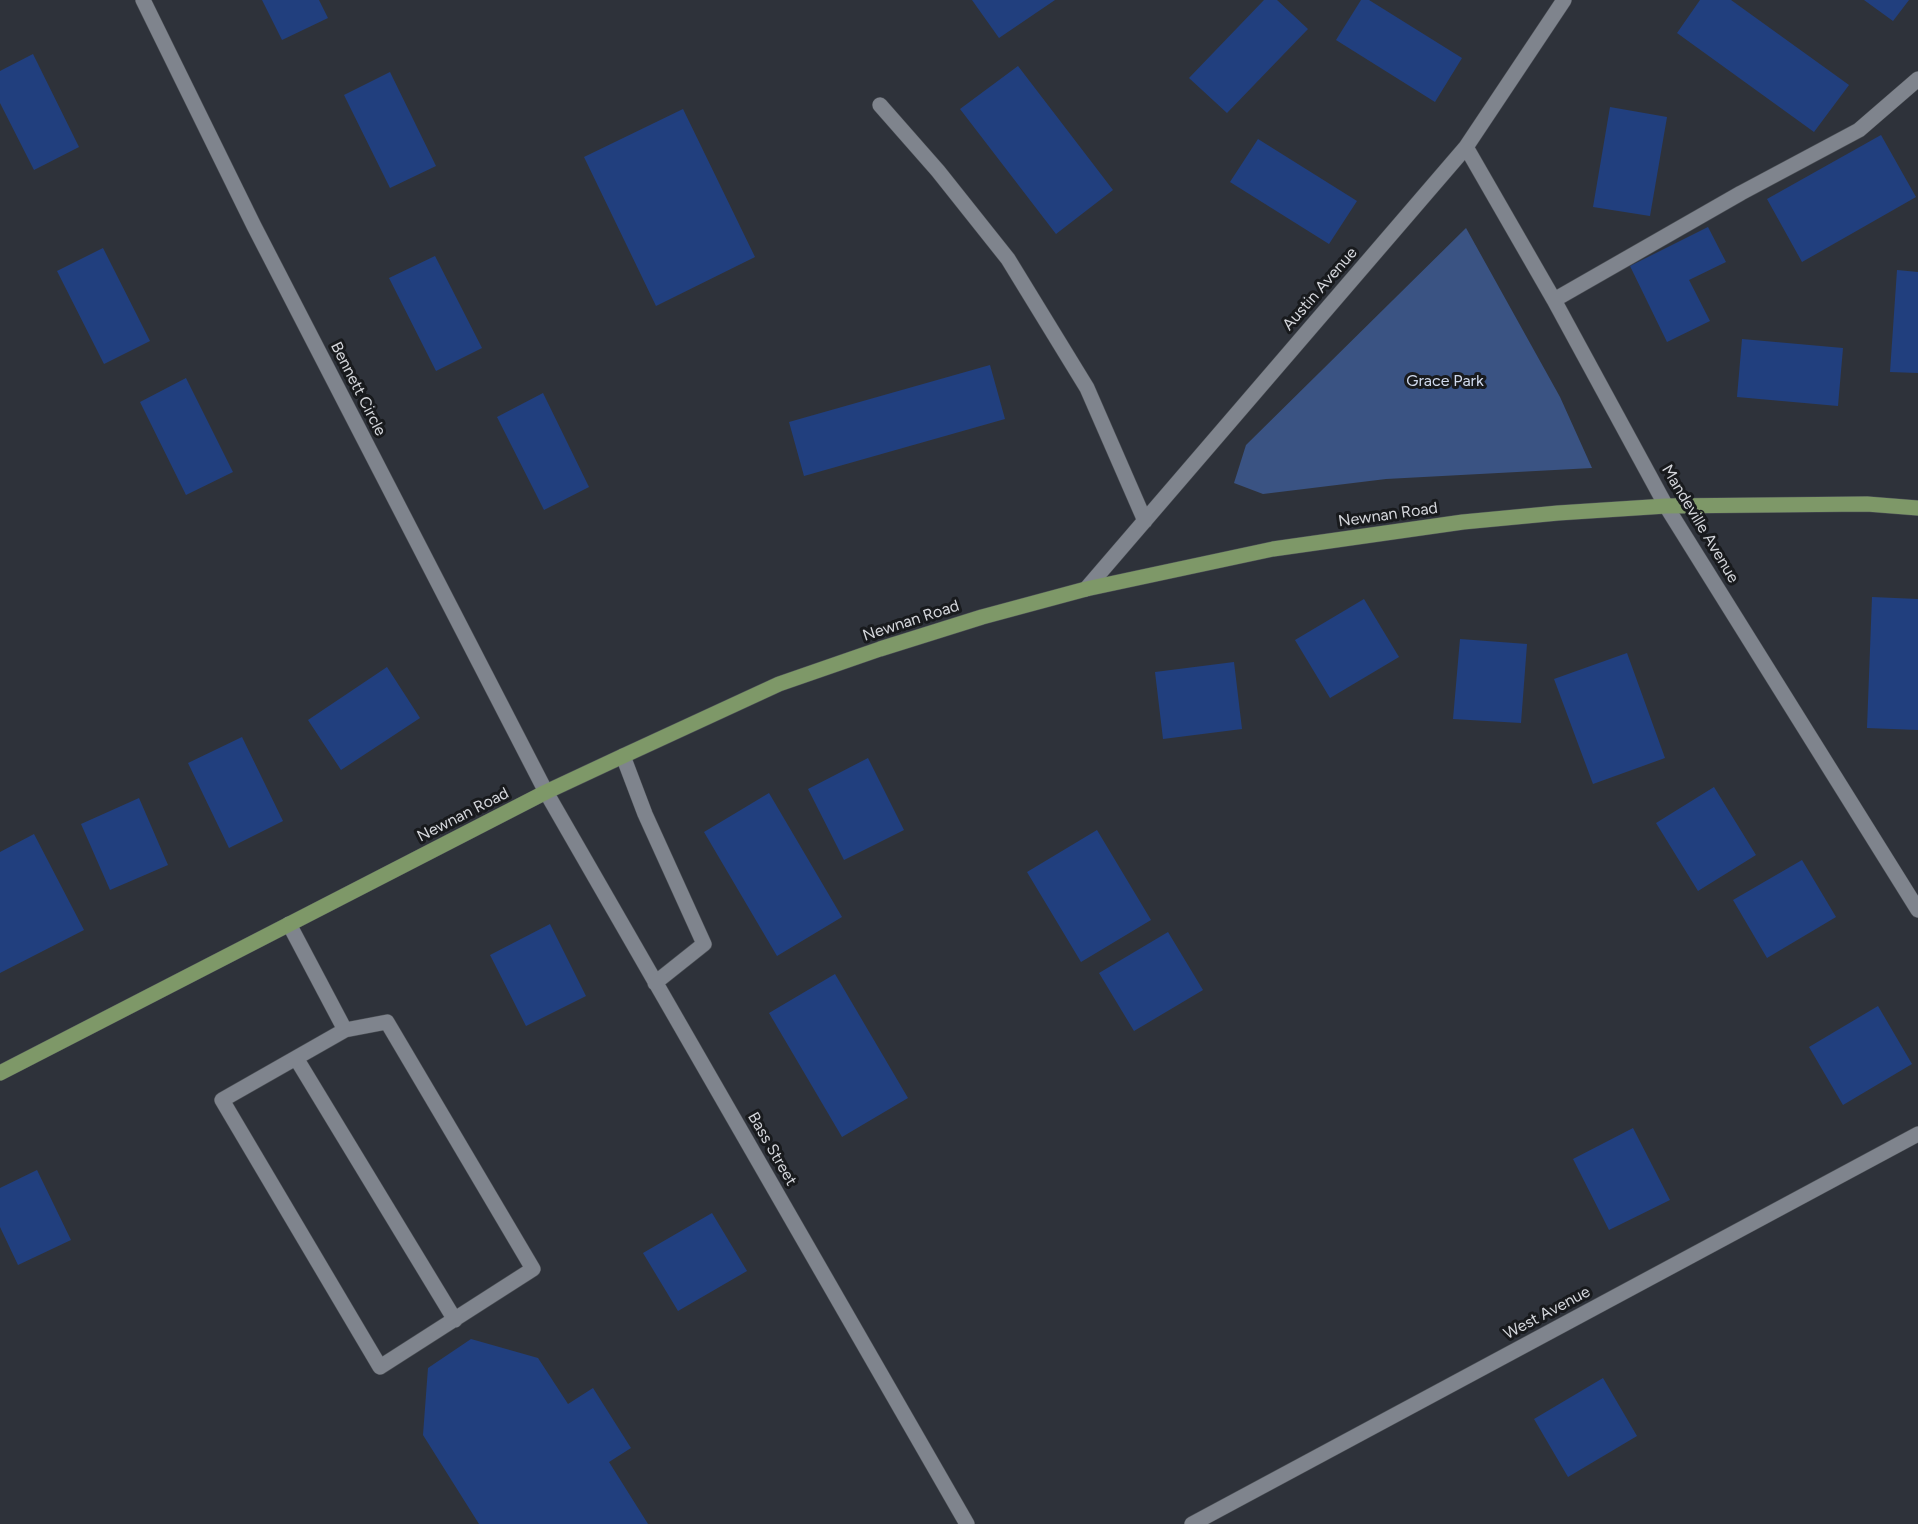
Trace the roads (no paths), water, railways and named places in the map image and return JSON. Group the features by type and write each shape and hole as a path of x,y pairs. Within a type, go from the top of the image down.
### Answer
{"main road":[{"name":"Newnan Road","path":"0,1073 546,792 623,756 779,684 880,648 982,617 1086,589 1262,552 1368,535 1546,514 1666,506 1867,504 1918,508"}],"street":[{"name":"Bennett Circle","path":"143,0 254,226 546,792"},
{"name":"Austin Avenue","path":"1086,589 1466,147 1564,0"},
{"path":"1554,300 1741,193 1859,130 1918,79"},
{"path":"880,105 938,171 1008,259 1087,387 1145,520"},
{"name":"Mandeville Avenue","path":"1466,147 1554,300 1666,506 1918,910"},
{"path":"623,756 645,814 704,944 655,983"},
{"name":"Bass Street","path":"546,792 967,1524"},
{"path":"289,924 345,1030"},
{"path":"387,1022 533,1269 381,1367 222,1100 345,1030 387,1022"},
{"path":"296,1058 455,1320"},
{"name":"West Avenue","path":"1192,1524 1918,1134"}],"park label":[{"name":"Grace Park","path":"1445,381"}]}
